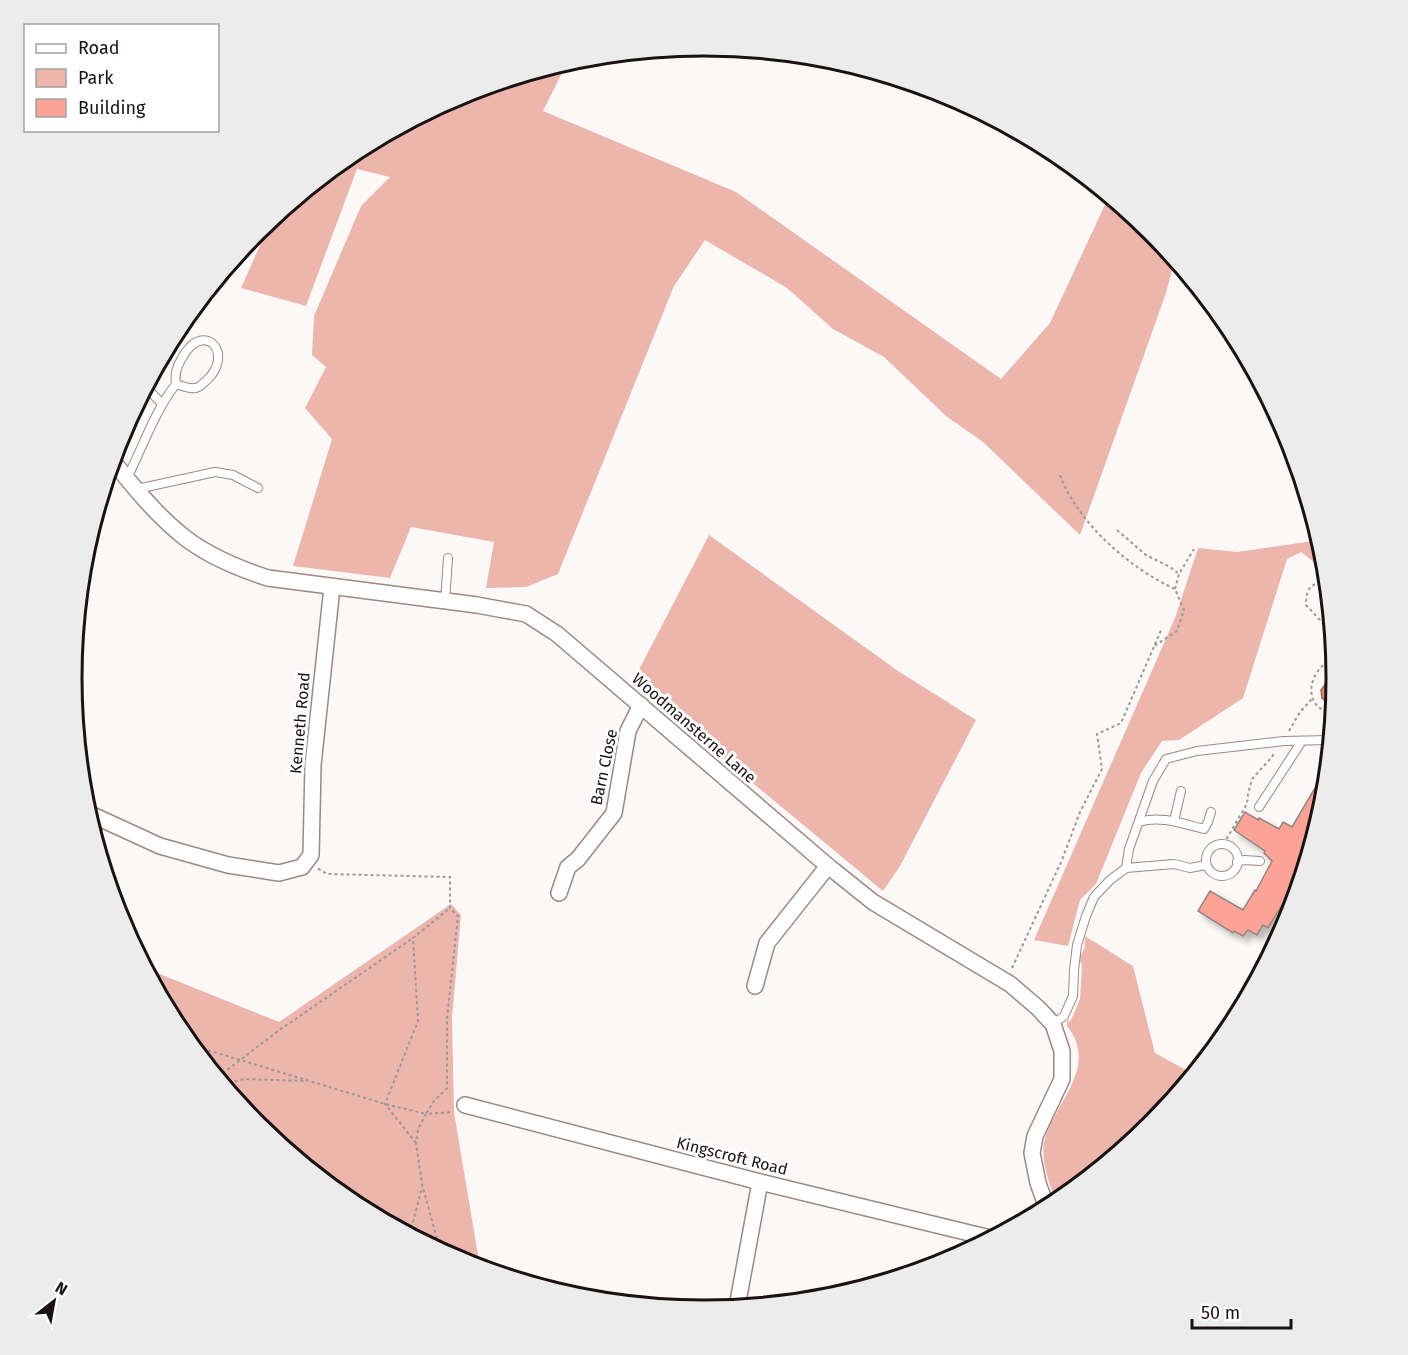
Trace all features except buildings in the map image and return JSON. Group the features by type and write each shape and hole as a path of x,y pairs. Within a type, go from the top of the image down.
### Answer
{"street":[{"name":"Woodmansterne Lane","path":"119,468 179,533 200,548 245,571 268,579 526,614 557,634 873,902 1004,980 1038,1008 1053,1024 1062,1051 1062,1078 1035,1136 1032,1153 1044,1199"},
{"name":"Kenneth Road","path":"307,862 311,855 313,765 332,587"},
{"name":"Barn Close","path":"559,893 568,867 578,859 614,813 628,731 641,705"},
{"path":"98,818 160,846 228,865 279,873 302,867 307,862"},
{"path":"755,986 766,943 828,866"},
{"name":"Kingscroft Road","path":"465,1105 760,1182 979,1235"},
{"path":"739,1298 760,1182"}],"lane":[{"path":"176,384 195,388 201,386 213,374 219,360 218,351 213,344 205,340 191,345 176,370 176,384 162,404 139,455 132,484 214,472 233,475 258,488"},
{"path":"151,392 162,404"},
{"path":"445,602 448,558"},
{"path":"1126,868 1130,849 1153,781 1166,759 1197,751 1284,741 1323,740"},
{"path":"1259,807 1302,741"},
{"path":"1174,821 1181,791"},
{"path":"1139,822 1149,819 1174,821 1204,829 1211,812"},
{"path":"1218,844 1228,845 1236,852 1237,862 1233,872 1223,876 1213,873 1206,865 1209,850 1218,844"},
{"path":"1237,862 1260,861"},
{"path":"1053,1024 1064,1016 1073,996 1077,945 1086,916 1094,897 1110,880 1126,868 1174,864 1190,868 1206,865"}],"path":[{"path":"1060,475 1066,490 1093,528 1123,555 1159,582 1175,589"},
{"path":"1117,530 1146,555 1179,574"},
{"path":"1154,646 1177,631 1184,610 1175,589 1179,574 1194,549"},
{"path":"1319,584 1309,589 1306,605 1324,624"},
{"path":"1004,980 1016,961 1062,860 1080,812 1102,769 1097,734 1121,723 1162,628"},
{"path":"1325,710 1317,706 1312,699 1311,690 1314,678 1326,663"},
{"path":"1228,845 1227,838 1247,804 1252,779 1284,741 1300,712 1312,699"},
{"path":"307,862 327,874 450,877 450,908 458,916 447,1019 447,1088 434,1101 426,1114 418,1130 416,1143 422,1184 437,1239"},
{"path":"224,1072 278,1031 413,938 450,908"},
{"path":"385,1104 418,1021 413,938"},
{"path":"206,1049 385,1104 426,1114 454,1112 465,1105"},
{"path":"231,1082 244,1079 312,1081"},
{"path":"385,1104 416,1143"},
{"path":"412,1226 422,1184"}],"green space":[{"path":"562,72 543,111 736,192 1001,379 1050,323 1106,203 1173,268 1166,293 1080,535 983,442 946,416 884,357 833,329 787,288 705,240 674,286 558,574 526,587 486,588 494,542 411,527 390,578 293,566 332,439 305,408 326,367 312,355 314,316 361,206 390,177 357,169 306,306 241,288 263,239 325,184 358,160 429,120 466,103"},
{"path":"709,535 898,671 976,720 900,866 883,891 632,683"},
{"path":"1311,541 1315,562 1301,552 1287,559 1243,698 1179,740 1162,741 1141,773 1096,884 1080,900 1068,946 1034,940 1175,618 1198,548 1237,552"},
{"path":"451,904 461,915 452,1018 454,1112 478,1257 429,1235 358,1195 294,1145 236,1088 187,1023 157,973 279,1022"},
{"path":"1085,936 1133,966 1155,1053 1186,1070 1172,1088 1114,1145 1053,1193 1043,1154 1045,1138 1077,1070 1079,1055 1076,1041 1067,1026 1067,1020 1069,1022 1071,1020 1080,999 1082,965 1080,958"}],"shaded area":[{"path":"1326,684 1325,701 1322,698 1321,690"}]}
